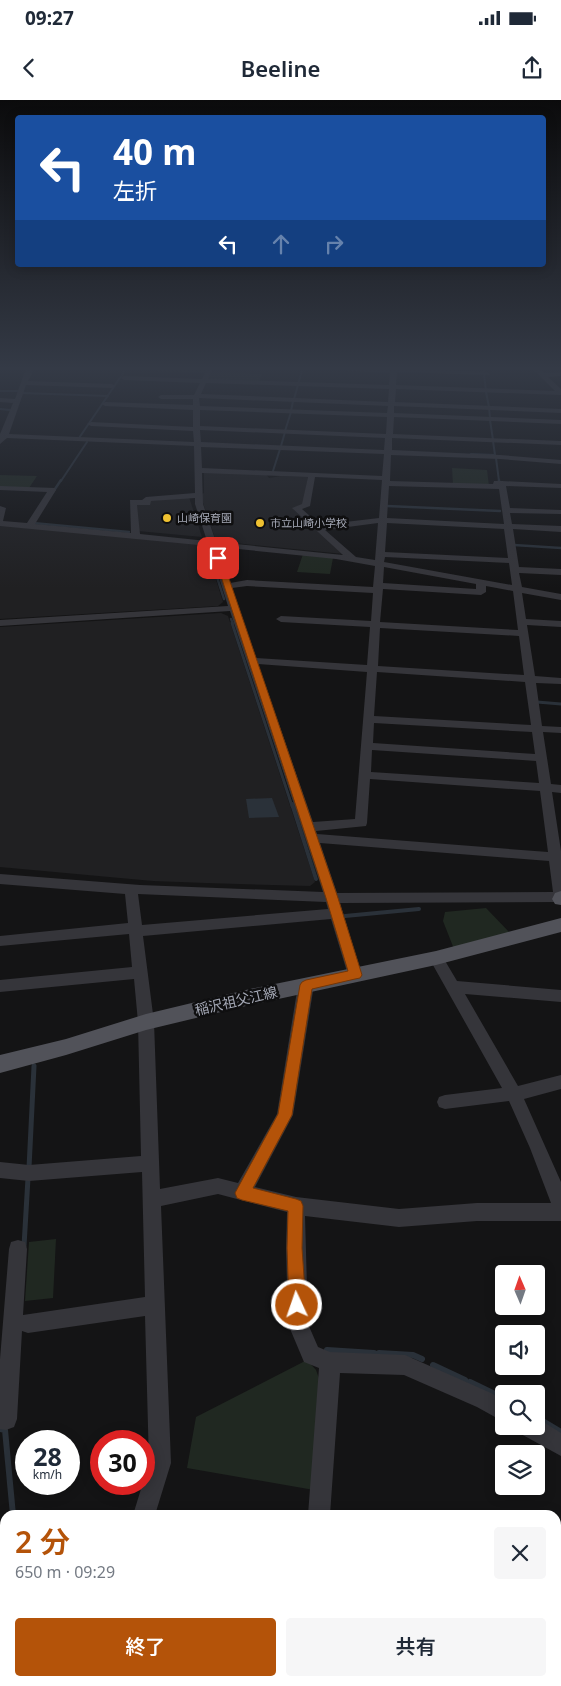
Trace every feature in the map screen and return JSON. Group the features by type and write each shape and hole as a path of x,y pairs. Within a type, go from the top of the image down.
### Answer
{"main road":[{"name":"稲沢祖父江線","path":"0,1064 66,1047 146,1022 306,985 436,958 561,925"}],"street":[{"path":"67,440 500,457 561,462"},
{"path":"197,440 199,504 214,543 337,913 355,975"},
{"path":"310,832 362,823 388,440"},
{"path":"487,440 561,443"},
{"path":"197,470 498,487 497,483 561,486"},
{"path":"312,475 306,506 296,508 352,558"},
{"path":"0,879 188,894 332,898 561,898 502,483"},
{"path":"0,488 52,490 29,526"},
{"path":"136,536 133,502 147,503 146,499 198,495"},
{"path":"0,508 2,508 0,519"},
{"path":"505,510 561,512"},
{"path":"319,528 382,520 561,529"},
{"path":"0,523 352,558 514,565 561,572"},
{"path":"379,559 481,582 561,597"},
{"path":"228,586 247,583 481,592 481,582"},
{"path":"0,623 235,608"},
{"path":"282,619 375,624 523,627 561,624"},
{"path":"253,661 561,680"},
{"path":"369,719 561,730"},
{"path":"367,746 541,758"},
{"path":"365,775 561,789"},
{"path":"310,832 555,857"},
{"path":"131,890 146,1022 160,1463 146,1510"},
{"path":"0,941 337,913"},
{"path":"436,958 513,1092 539,1148 561,1205"},
{"path":"0,986 141,972"},
{"path":"242,1193 285,1115 306,985"},
{"path":"453,987 561,996"},
{"path":"445,1102 513,1092 561,1082"},
{"path":"0,1170 29,1173 151,1163"},
{"path":"152,1200 218,1186 296,1206 399,1218 477,1212 561,1212"},
{"path":"296,1206 294,1248 298,1324 311,1356 330,1362 406,1364 495,1407"},
{"path":"0,1418 6,1419 18,1249"},
{"path":"28,1323 156,1305"},
{"path":"319,1510 330,1362"},
{"path":"544,1435 561,1445"}],"shaded area":[{"path":"452,468 487,470 489,486 453,485"},
{"name":"市立山崎小学校","path":"204,471 266,474 269,478 281,476 308,477 303,505 293,508 344,554 234,543 215,538 202,500 202,494 204,493"},
{"path":"0,475 37,476 29,488 0,487"},
{"name":"山崎保育園","path":"189,497 202,537 138,531 136,505 149,501"},
{"path":"0,525 205,544 223,602 218,606 0,619"},
{"path":"303,554 333,558 330,574 297,572"},
{"path":"221,613 228,616 315,882 310,886 153,881 0,867 0,627"},
{"path":"272,798 279,817 249,818 246,799"},
{"path":"486,908 511,934 454,949 443,921 445,912"},
{"path":"56,1239 53,1298 25,1301 29,1242"},
{"path":"307,1360 316,1370 322,1387 314,1490 187,1468 196,1417"}],"waterway":[{"path":"281,446 283,440"},
{"path":"471,454 495,455 493,441"},
{"path":"61,481 87,442"},
{"path":"273,471 280,449"},
{"path":"496,458 499,481"},
{"path":"53,492 61,480"},
{"path":"387,506 500,511"},
{"path":"33,523 129,532"},
{"path":"514,545 561,548"},
{"path":"207,546 224,599"},
{"path":"231,619 233,624"},
{"path":"232,623 292,806"},
{"path":"537,702 561,704"},
{"path":"292,804 316,879"},
{"path":"345,916 419,909"},
{"path":"29,1168 34,1066"},
{"path":"24,1246 28,1178"},
{"path":"327,1350 374,1353"},
{"path":"379,1353 413,1355 422,1359"},
{"path":"433,1365 465,1380"},
{"path":"470,1382 495,1394"},
{"path":"545,1422 561,1432"},
{"path":"0,1429 5,1430 13,1510"}],"place":[{"name":"山崎保育園","path":"167,518"},
{"name":"市立山崎小学校","path":"260,523"}],"route":[{"path":"218,558 332,898 355,975 306,985 285,1115 242,1193 296,1206 294,1248 297,1305"}]}
